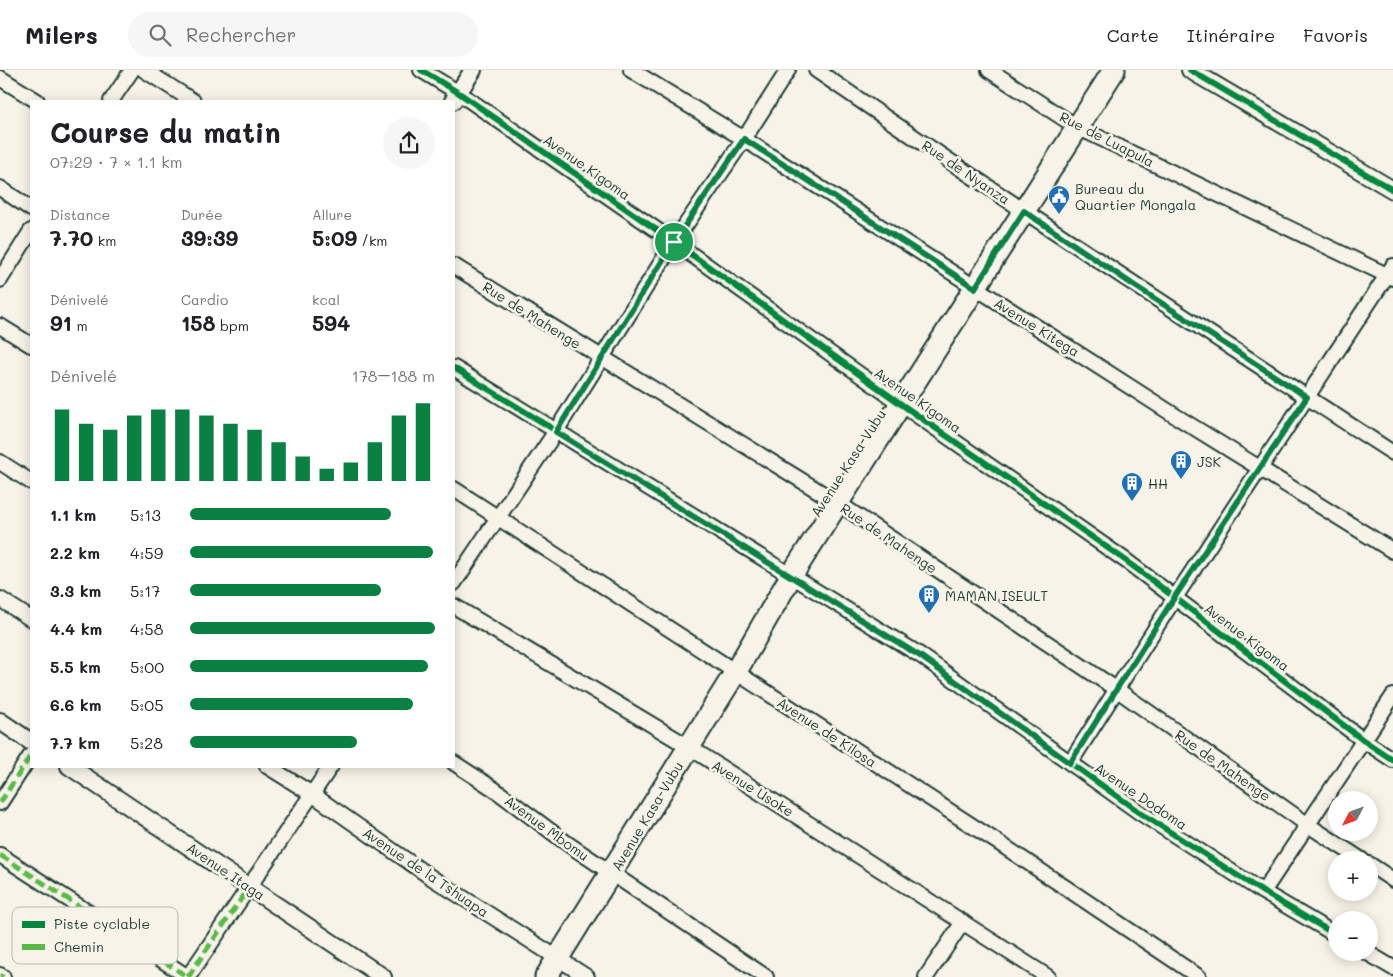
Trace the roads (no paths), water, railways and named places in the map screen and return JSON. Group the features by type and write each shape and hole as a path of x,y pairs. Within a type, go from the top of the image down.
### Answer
{"main road":[{"name":"Avenue Kasa-Vubu","path":"546,977 735,673 790,576 1114,70"}],"street":[{"path":"113,100 132,70"},
{"path":"144,70 191,100"},
{"name":"Avenue Kigoma","path":"421,70 456,97 674,242 901,404 1125,560 1363,740 1393,760"},
{"path":"456,97 473,70"},
{"name":"Avenue Kitega","path":"631,70 744,139 975,288 1393,551"},
{"path":"455,582 556,432 674,242 788,70"},
{"name":"Rue de Nyanza","path":"816,70 1143,291 1393,453"},
{"name":"Rue de Luapula","path":"989,70 1077,127 1391,273"},
{"path":"1190,70 1393,190"},
{"path":"0,78 34,100"},
{"path":"0,188 30,208"},
{"path":"0,280 30,233"},
{"name":"Rue de Mahenge","path":"455,267 838,503 1116,690 1348,851"},
{"path":"1070,763 1174,598 1391,273"},
{"path":"0,326 30,344"},
{"name":"Avenue Dodoma","path":"455,369 920,656 1139,812 1263,892 1328,930"},
{"path":"0,462 30,481"},
{"name":"Avenue de Kilosa","path":"455,490 1008,849 1199,977"},
{"path":"0,598 30,617"},
{"name":"Avenue Usoke","path":"455,607 689,747 1048,977"},
{"path":"1263,892 1393,696"},
{"path":"0,721 30,741"},
{"path":"0,803 30,757"},
{"name":"Avenue Mbomu","path":"455,764 494,789 568,844 766,977"},
{"name":"Avenue Itaga","path":"72,768 383,977"},
{"name":"Avenue de la Tshuapa","path":"270,768 312,794 429,876 587,977"},
{"path":"168,964 188,977 330,768"},
{"path":"0,855 80,907"},
{"path":"1378,870 1393,880"},
{"path":"926,977 963,922"},
{"path":"1378,959 1393,968"}],"place":[{"name":"Bureau du Quartier Mongala","path":"1059,215"},
{"name":"JSK","path":"1181,480"},
{"name":"HH","path":"1132,502"},
{"name":"MAMAN ISEULT","path":"929,614"}]}
